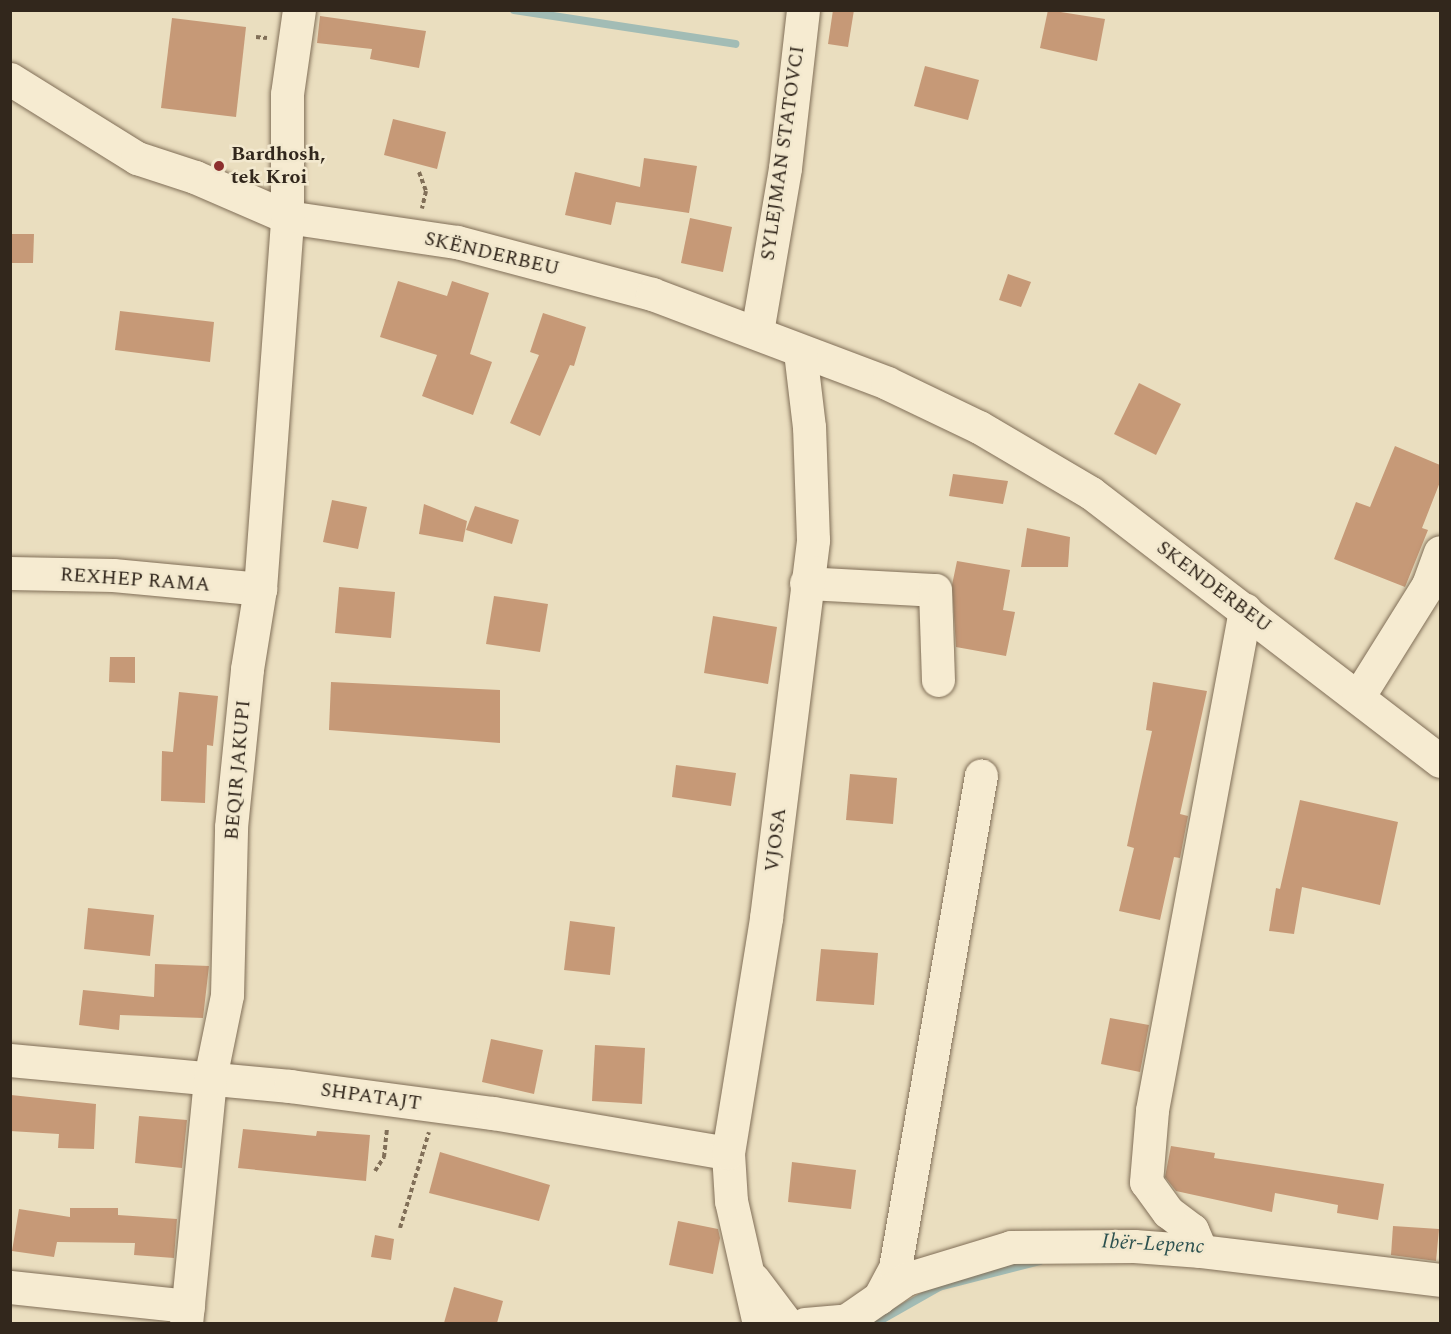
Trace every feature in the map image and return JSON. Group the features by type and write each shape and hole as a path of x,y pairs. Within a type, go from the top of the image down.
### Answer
{"street":[{"name":"BEQIR JAKUPI","path":"187,1315 210,1078 227,995 231,827 247,669 260,589 287,217 287,94 299,10"},
{"name":"SYLEJMAN STATOVCI","path":"757,332 785,168 803,10"},
{"name":"SKËNDERBEU","path":"10,79 137,158 195,177 287,217 457,242 652,294 757,332 800,352 887,383 979,427"},
{"name":"VJOSA","path":"759,1323 731,1201 728,1153 766,918 813,540 809,427 800,352"},
{"name":"SKENDERBEU","path":"979,427 1091,494 1440,761"},
{"path":"1358,697 1428,585 1440,552"},
{"name":"REXHEP RAMA","path":"10,573 113,575 260,589"},
{"path":"806,583 935,590 938,680"},
{"path":"1200,1251 1192,1230 1178,1223 1155,1198 1146,1182 1152,1110 1245,610"},
{"path":"879,1298 895,1268 981,775"},
{"name":"SHPATAJT","path":"10,1060 210,1078 437,1106 728,1153"},
{"path":"805,1323 842,1322 906,1279 1011,1247 1134,1246 1200,1251 1440,1280"},
{"path":"746,1271 787,1323"},
{"path":"10,1287 187,1315"}],"path":[{"path":"416,236 426,191 419,172"},
{"path":"375,1171 384,1156 390,1100"},
{"path":"400,1228 437,1106"}],"building":[{"path":"833,10 854,10 848,47 828,44"},
{"path":"1048,10 1105,19 1097,61 1040,48"},
{"path":"320,16 426,31 419,68 370,59 372,49 317,43"},
{"path":"172,18 246,27 236,117 161,108"},
{"path":"925,66 979,80 968,120 914,106"},
{"path":"393,119 446,132 437,169 384,155"},
{"path":"644,158 697,166 689,213 616,202 611,225 565,215 575,172 640,187"},
{"path":"690,218 732,227 723,272 681,263"},
{"path":"10,234 34,234 33,263 10,263"},
{"path":"1008,274 1031,282 1021,307 999,300"},
{"path":"398,281 447,296 452,281 489,293 470,354 492,362 473,415 422,396 437,355 380,337"},
{"path":"120,311 214,322 210,362 115,350"},
{"path":"543,313 586,327 574,366 570,365 540,436 510,423 539,355 530,352"},
{"path":"1139,383 1181,404 1156,455 1114,434"},
{"path":"1395,446 1440,465 1440,482 1422,528 1428,530 1405,587 1334,559 1356,502 1370,507"},
{"path":"953,474 1008,481 1003,504 949,496"},
{"path":"332,500 367,507 358,549 323,542"},
{"path":"424,504 467,521 463,542 419,534"},
{"path":"475,506 519,520 512,544 466,530"},
{"path":"1027,528 1070,537 1068,567 1021,567"},
{"path":"957,561 1010,570 1003,610 1015,612 1006,656 956,647 952,585"},
{"path":"339,587 395,592 391,638 335,633"},
{"path":"494,596 548,604 540,652 486,644"},
{"path":"713,616 777,627 768,684 704,673"},
{"path":"110,657 135,657 135,683 109,682"},
{"path":"331,682 500,690 500,743 329,730"},
{"path":"1153,682 1207,691 1180,814 1188,816 1180,858 1174,857 1160,920 1119,911 1134,848 1127,846 1152,731 1146,730"},
{"path":"179,692 218,696 213,746 207,745 205,803 161,801 162,751 173,752"},
{"path":"676,765 736,773 731,806 672,797"},
{"path":"850,774 897,778 893,824 846,820"},
{"path":"1300,800 1398,822 1380,905 1302,887 1294,934 1269,931 1276,888 1280,889"},
{"path":"88,908 154,915 150,956 84,949"},
{"path":"570,921 615,927 610,975 564,970"},
{"path":"821,949 878,953 874,1005 816,1001"},
{"path":"155,964 209,966 203,1018 120,1015 119,1030 79,1025 83,990 154,997"},
{"path":"1110,1018 1149,1025 1140,1072 1101,1064"},
{"path":"491,1039 543,1050 534,1094 482,1082"},
{"path":"595,1045 645,1048 642,1104 592,1101"},
{"path":"11,1095 96,1104 94,1149 58,1148 59,1134 10,1131"},
{"path":"139,1116 187,1120 182,1168 135,1163"},
{"path":"243,1129 316,1136 317,1131 370,1135 366,1181 238,1168"},
{"path":"1171,1146 1215,1153 1214,1158 1384,1184 1378,1220 1337,1213 1338,1205 1275,1193 1272,1212 1176,1191 1165,1177"},
{"path":"440,1152 550,1185 539,1221 429,1193"},
{"path":"792,1162 856,1170 851,1209 788,1202"},
{"path":"70,1208 118,1208 118,1215 177,1219 174,1258 134,1255 135,1243 57,1242 54,1257 12,1251 19,1209 70,1217"},
{"path":"678,1221 718,1229 720,1238 713,1274 669,1265"},
{"path":"1393,1226 1439,1229 1436,1261 1391,1255"},
{"path":"375,1235 394,1239 391,1260 371,1257"},
{"path":"454,1287 503,1301 497,1323 444,1323"}],"waterway":[{"path":"514,10 735,44"},
{"name":"Ibër-Lepenc","path":"874,1324 939,1287 1040,1261"}],"place":[{"name":"Bardhosh, tek Kroi","path":"219,166"}]}
